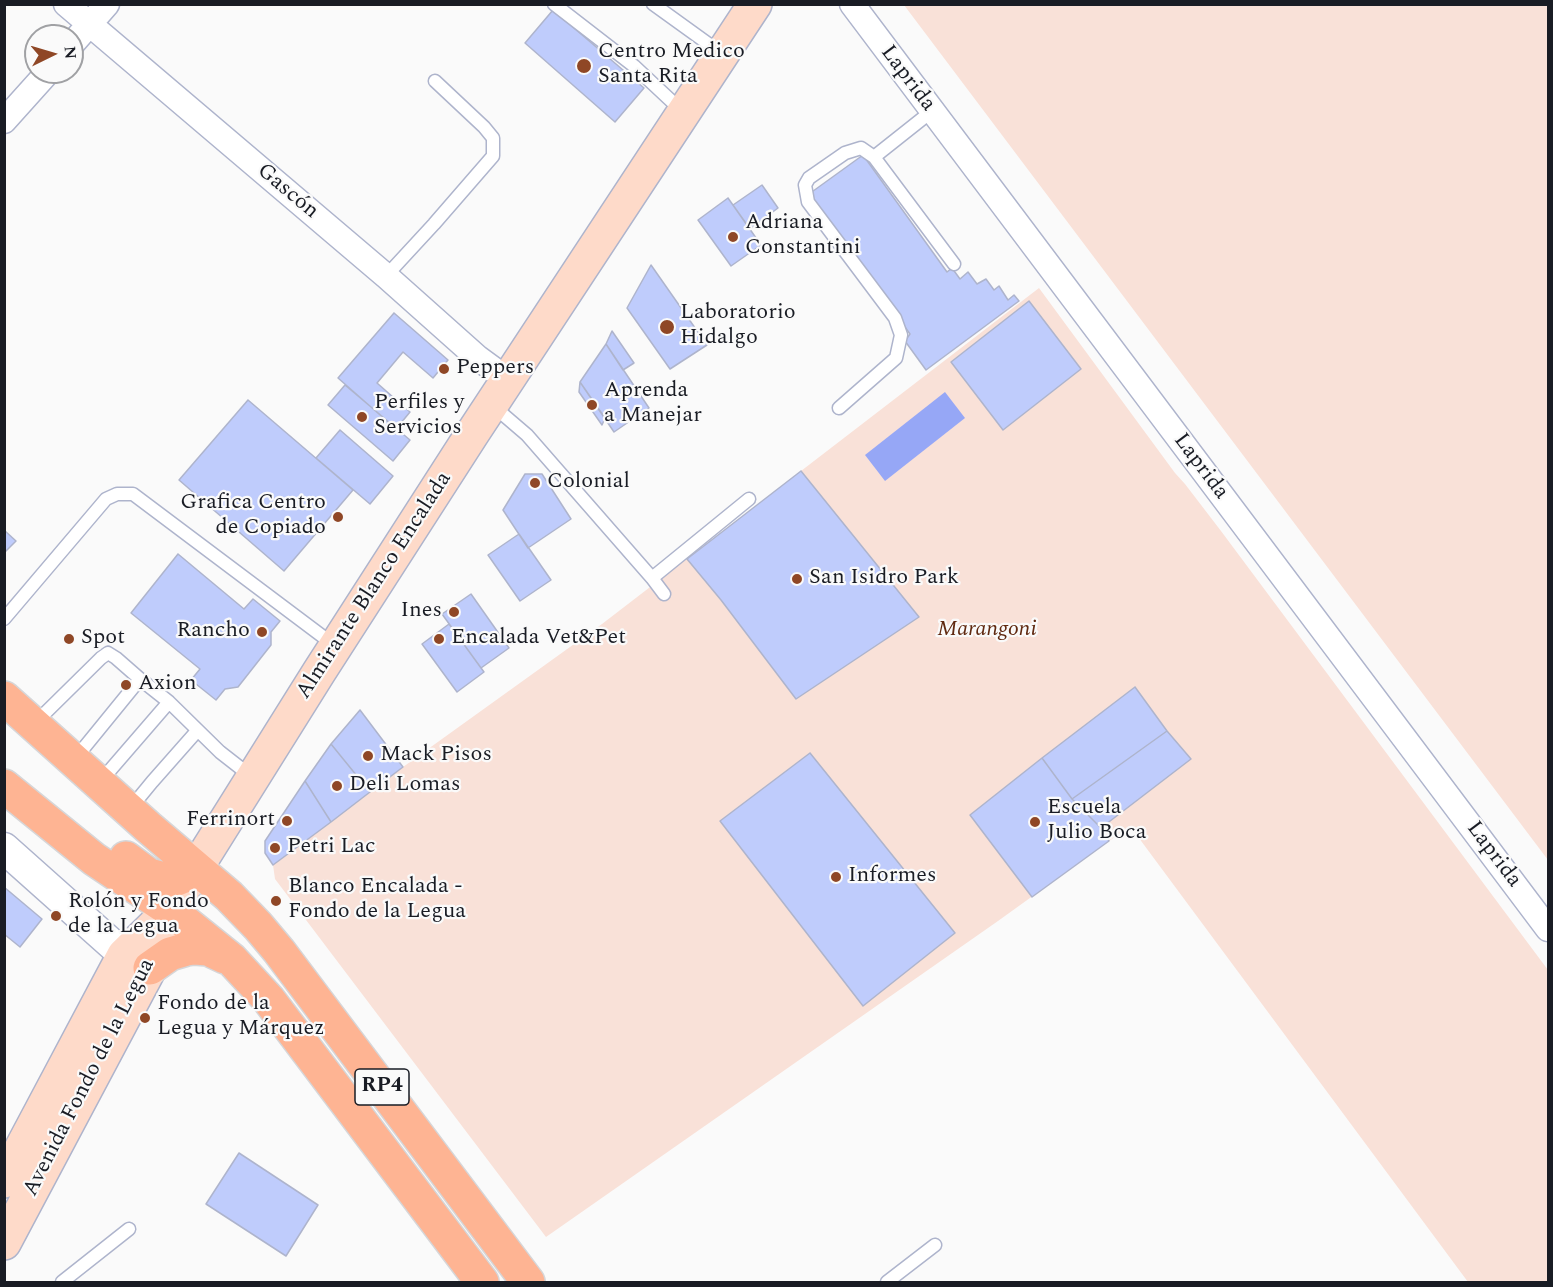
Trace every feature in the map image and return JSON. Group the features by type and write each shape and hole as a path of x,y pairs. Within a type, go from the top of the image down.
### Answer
{"main road":[{"name":"Almirante Blanco Encalada","path":"196,868 500,392 755,4"},
{"name":"RP4","path":"4,698 234,901 279,951 528,1282"},
{"path":"7,785 32,783 149,875 164,879 177,879 196,868"},
{"name":"RP4","path":"7,785 94,859 170,910 231,959 268,1000 482,1282"},
{"name":"Avenida Fondo de la Legua","path":"4,1181 196,868"},
{"path":"137,962 160,960 175,952 195,948 208,949 231,959"},
{"name":"Avenida Fondo de la Legua","path":"4,1243 137,962"}],"street":[{"name":"Gascón","path":"66,4 386,276 478,358 500,392"},
{"path":"84,31 107,4"},
{"name":"Laprida","path":"852,4 1548,929"},
{"path":"4,121 37,84"},
{"path":"4,848 137,962"}],"lane":[{"path":"554,4 634,66 683,112"},
{"path":"653,4 722,53"},
{"path":"386,276 494,156 493,138 435,81"},
{"path":"874,157 932,111"},
{"path":"838,408 896,358 901,335 895,318 808,202 805,185 809,178 845,153 861,148 874,157 954,264"},
{"path":"500,392 527,435 664,594"},
{"path":"4,619 106,498 117,494 133,494 336,646"},
{"path":"652,578 748,499"},
{"path":"34,724 108,653 169,702 220,752 253,778"},
{"path":"74,760 140,679"},
{"path":"99,783 169,702"},
{"path":"129,810 197,731"},
{"path":"62,1282 129,1229"},
{"path":"887,1282 935,1245"}],"green space":[{"path":"904,5 1548,5 1548,860"},
{"name":"Marangoni","path":"1039,288 1548,970 1548,1282 1468,1282 1130,826 546,1237 275,879 273,865 403,767 602,624"}],"water":[{"path":"945,392 965,418 885,481 865,455"}],"building":[{"name":"Centro Medico Santa Rita","path":"553,10 644,88 615,122 525,43"},
{"path":"863,155 947,272 952,268 960,279 968,272 977,284 986,279 994,290 999,286 1008,300 1014,295 1019,301 926,370 905,341 910,334 809,194"},
{"path":"762,185 778,208 750,229 733,205"},
{"name":"Adriana Constantini","path":"728,198 761,245 731,266 698,220"},
{"name":"Laboratorio Hidalgo","path":"651,265 707,345 670,369 627,308"},
{"path":"1029,301 1081,369 1003,430 951,362"},
{"path":"394,313 448,360 433,378 403,352 377,383 410,412 396,429 338,378"},
{"path":"612,331 634,363 623,370 606,344"},
{"path":"606,344 649,408 614,432 580,382"},
{"name":"Aprenda a Manejar","path":"580,382 605,418 602,425 579,392"},
{"name":"Perfiles y Servicios","path":"345,385 410,440 393,461 328,405"},
{"path":"248,400 353,490 284,571 179,480"},
{"path":"340,430 393,476 370,504 316,458"},
{"name":"San Isidro Park","path":"801,471 919,617 796,699 687,559"},
{"path":"525,474 542,474 571,519 528,548 503,510"},
{"path":"4,530 16,541 4,553"},
{"path":"519,534 551,580 520,601 488,555"},
{"path":"178,554 244,609 253,599 280,621 271,632 271,645 238,687 225,689 216,700 191,680 200,669 131,613"},
{"path":"471,594 509,648 481,668 442,614"},
{"path":"449,624 484,672 457,692 422,644"},
{"path":"1135,687 1167,731 1072,799 1042,758"},
{"name":"Mack Pisos","path":"360,710 403,767 370,792 331,744"},
{"path":"1167,731 1191,759 1101,828 1072,799"},
{"name":"Deli Lomas","path":"331,744 370,792 331,822 305,781"},
{"name":"Informes","path":"810,753 955,933 863,1006 720,821"},
{"name":"Escuela Julio Boca","path":"1042,758 1072,799 1101,828 1109,841 1032,897 970,815"},
{"path":"305,781 331,822 273,865 265,853 265,841"},
{"path":"4,887 42,919 20,947 4,934"},
{"path":"239,1153 318,1205 286,1256 206,1204"}],"place":[{"name":"Centro Medico Santa Rita","path":"584,66"},
{"name":"Adriana Constantini","path":"733,237"},
{"name":"Laboratorio Hidalgo","path":"667,327"},
{"name":"Peppers","path":"444,369"},
{"name":"Aprenda a Manejar","path":"592,405"},
{"name":"Perfiles y Servicios","path":"362,417"},
{"name":"Colonial","path":"535,483"},
{"name":"Grafica Centro de Copiado","path":"338,517"},
{"name":"San Isidro Park","path":"797,579"},
{"name":"Ines","path":"454,612"},
{"name":"Rancho","path":"262,632"},
{"name":"Spot","path":"69,639"},
{"name":"Encalada Vet&Pet","path":"439,639"},
{"name":"Axion","path":"126,685"},
{"name":"Mack Pisos","path":"368,756"},
{"name":"Deli Lomas","path":"337,786"},
{"name":"Ferrinort","path":"287,821"},
{"name":"Escuela Julio Boca","path":"1035,822"},
{"name":"Petri Lac","path":"275,848"},
{"name":"Informes","path":"836,877"},
{"name":"Blanco Encalada - Fondo de la Legua","path":"276,901"},
{"name":"Rolón y Fondo de la Legua","path":"56,916"},
{"name":"Fondo de la Legua y Márquez","path":"145,1018"}]}
